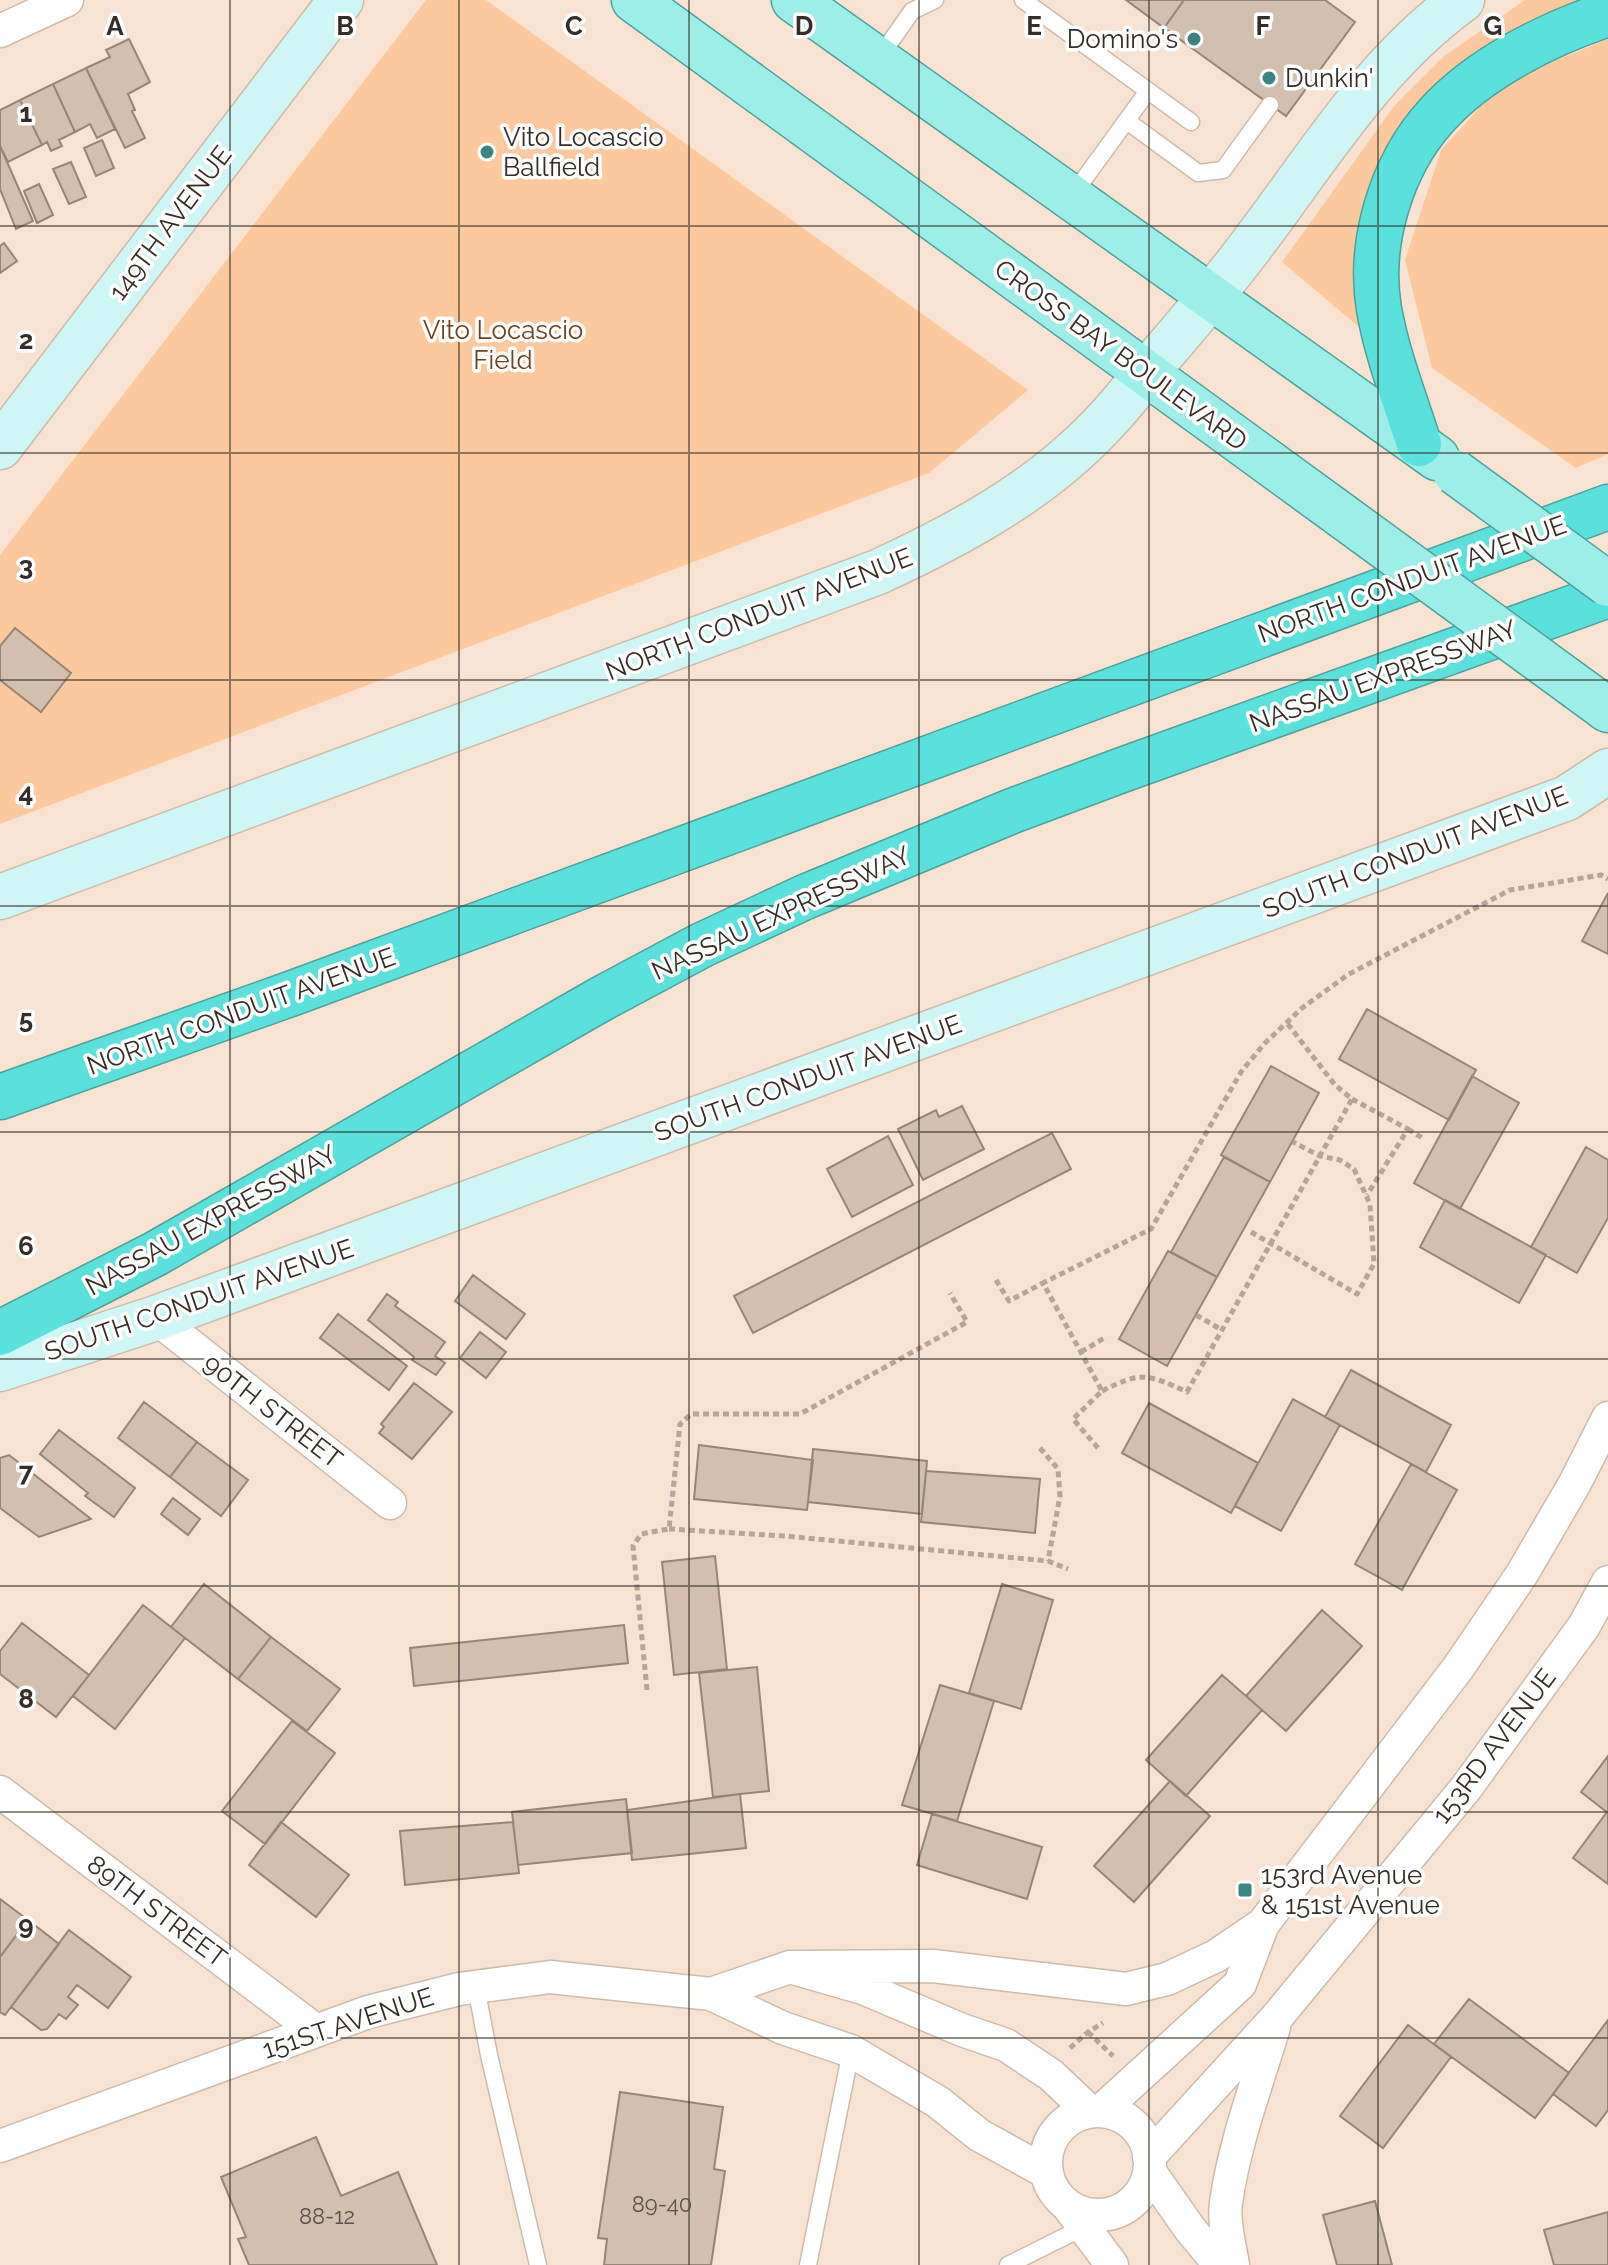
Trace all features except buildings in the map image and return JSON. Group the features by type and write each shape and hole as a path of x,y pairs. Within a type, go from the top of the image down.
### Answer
{"highway":[{"path":"1419,444 1379,309 1377,261 1380,234 1397,181 1408,156 1436,116 1477,80 1535,46 1608,14"},
{"name":"NORTH CONDUIT AVENUE","path":"0,1097 308,988 1598,509"},
{"name":"NASSAU EXPRESSWAY","path":"0,1333 155,1254 601,999 702,945 805,897 998,817 1122,770 1608,595"}],"main road":[{"name":"CROSS BAY BOULEVARD","path":"634,0 1593,699"},
{"path":"794,0 1419,444 1608,584"}],"street":[{"path":"0,31 67,0"},
{"name":"NORTH CONDUIT AVENUE","path":"0,897 878,572 974,523 1044,477 1074,453 1101,425 1210,297 1376,80 1428,27 1462,0"},
{"name":"149TH AVENUE","path":"0,447 339,1"},
{"name":"SOUTH CONDUIT AVENUE","path":"0,1369 156,1318 1567,798 1608,771"},
{"name":"90TH STREET","path":"156,1318 390,1503"},
{"path":"1112,2265 1053,2190 1046,2172 1046,2152 1055,2134 1068,2120 1095,2111 1240,1984 1263,1924 1458,1668 1514,1586 1575,1483 1608,1418"},
{"name":"153RD AVENUE","path":"1149,2164 1276,2018 1466,1788 1584,1626 1608,1582"},
{"name":"89TH STREET","path":"0,1792 315,2030"},
{"path":"790,1967 933,1966 1126,1989 1167,1979 1216,1956 1263,1924"},
{"path":"790,1967 863,1988 1006,2045 1051,2075 1095,2111 1127,2120 1138,2130 1148,2147 1146,2184 1135,2200 1120,2211 1075,2217"},
{"name":"151ST AVENUE","path":"711,1994 790,1967"},
{"name":"151ST AVENUE","path":"0,2146 368,2012 476,1987 550,1977 711,1994 783,2028 851,2051 938,2102 979,2135 1046,2172"},
{"path":"1233,2265 1226,2204 1238,2148 1276,2018"},
{"path":"1149,2164 1190,2229 1220,2265"}],"lane":[{"path":"878,60 912,11 935,0"},
{"path":"1023,0 1191,122"},
{"path":"1071,197 1148,91"},
{"path":"1127,121 1198,173 1223,170 1270,105"},
{"path":"476,1987 538,2265"},
{"path":"808,2265 851,2051"},
{"path":"1008,2265 1075,2217"}],"path":[{"path":"996,1280 1009,1301 1151,1229 1241,1072 1287,1023 1349,974 1510,890 1601,875 1608,879"},
{"path":"1287,1023 1335,1085 1352,1099 1424,1139"},
{"path":"1098,1448 1073,1419 1102,1391 1128,1377 1155,1377 1187,1392 1352,1099"},
{"path":"1366,1196 1408,1129"},
{"path":"1251,1232 1357,1294 1374,1264 1370,1204 1354,1169 1340,1160 1320,1156 1293,1142"},
{"path":"1043,1283 1102,1391"},
{"path":"669,1529 680,1424 691,1414 800,1414 967,1322 950,1293"},
{"path":"1196,1315 1222,1330"},
{"path":"1081,1352 1106,1337"},
{"path":"1040,1448 1058,1469 1060,1496 1048,1561"},
{"path":"647,1690 633,1546 641,1534 669,1529 785,1536 1048,1561 1068,1569"},
{"path":"1088,2032 1122,2066"}],"green space":[{"name":"Vito Locascio Field","path":"426,0 486,0 1028,390 929,473 0,824 0,555"},
{"path":"1525,0 1582,0 1559,9 1453,69 1405,120 1368,186 1358,246 1366,333 1282,262 1394,106 1444,56"},
{"path":"1608,39 1608,454 1576,468 1432,368 1405,260 1441,150 1503,82"}],"place":[{"name":"Domino's","path":"1194,39"},
{"name":"Dunkin'","path":"1269,78"},
{"name":"Vito Locascio Ballfield","path":"487,152"},
{"name":"153rd Avenue & 151st Avenue","path":"1245,1890"}]}
